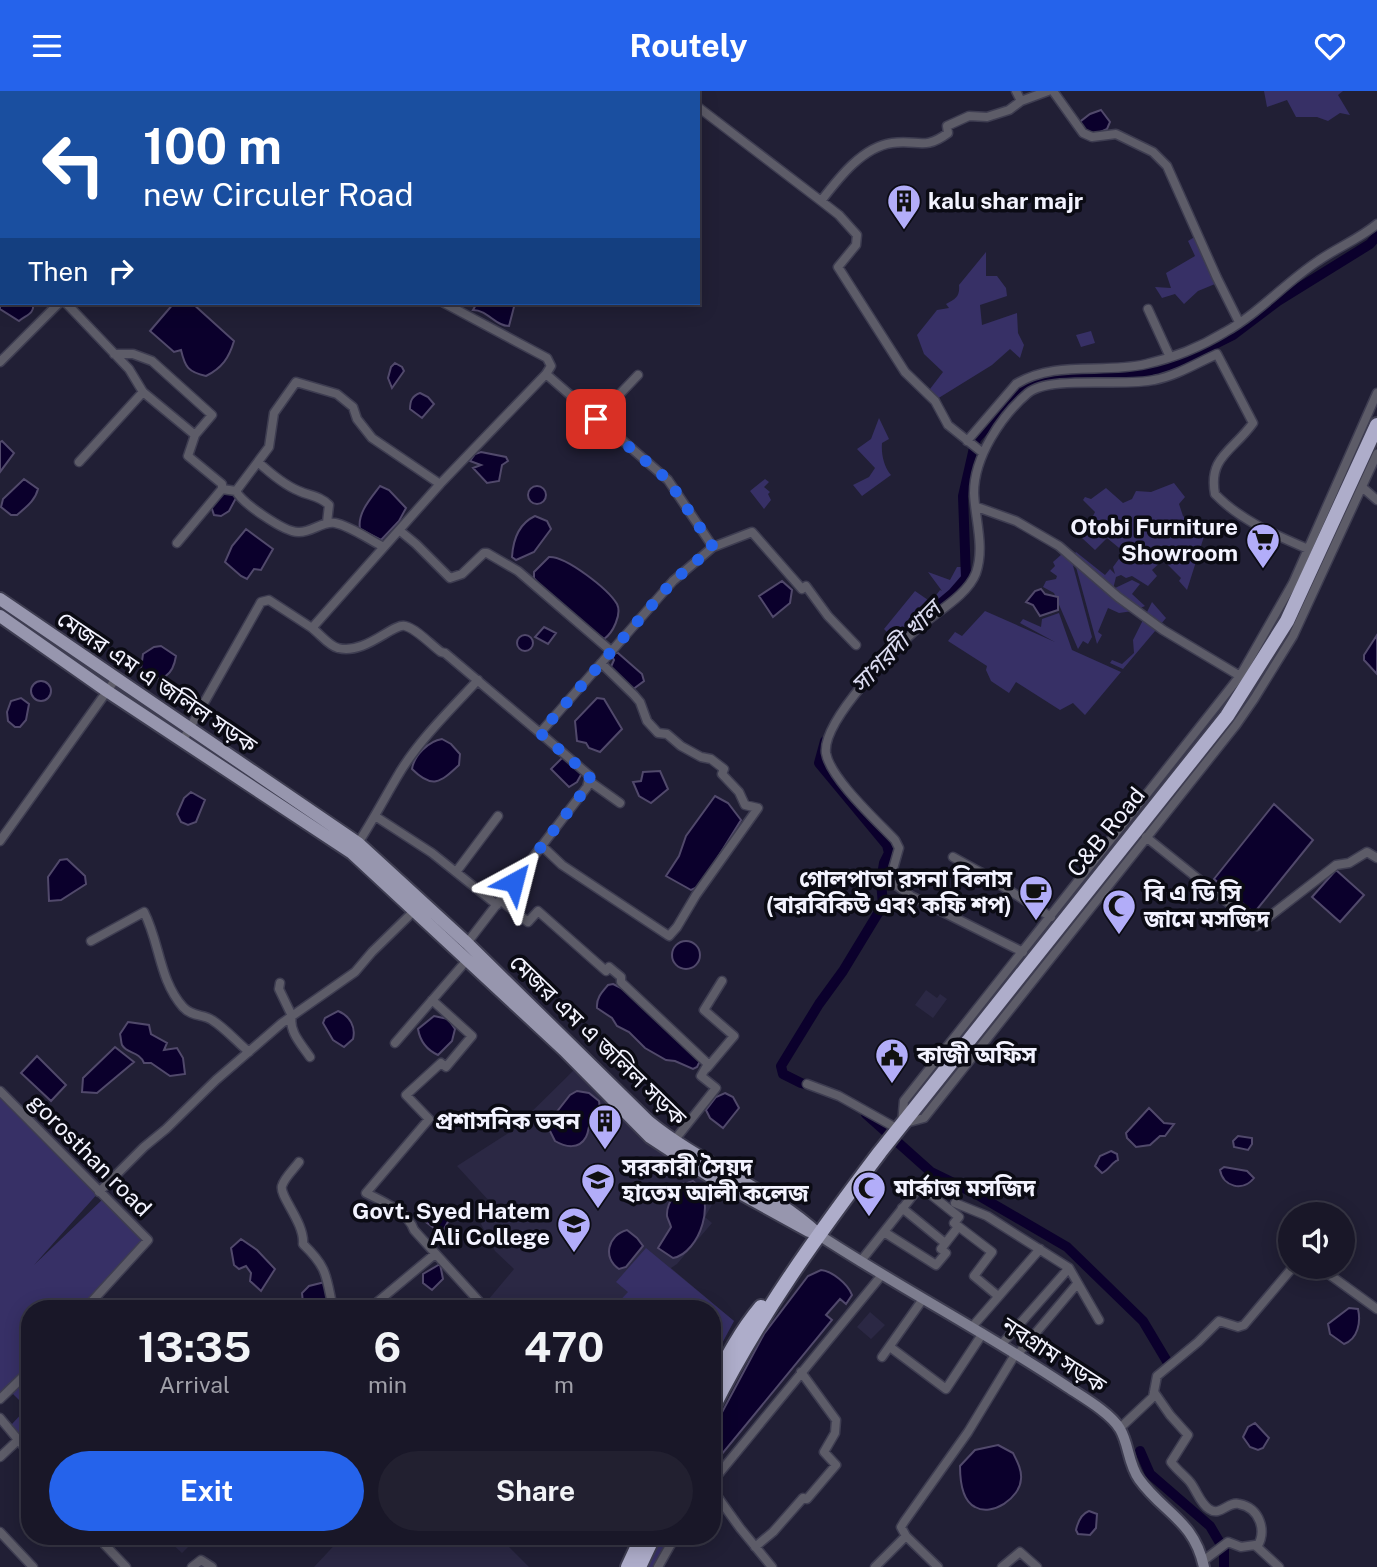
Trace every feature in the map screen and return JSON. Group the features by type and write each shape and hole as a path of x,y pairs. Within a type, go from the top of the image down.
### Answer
{"highway":[{"name":"C&B Road","path":"721,1392 750,1338 819,1235 880,1152 1234,706 1287,621 1377,425"},
{"name":"C&B Road","path":"721,1371 748,1322 819,1235"},
{"path":"628,1567 638,1545"},
{"path":"639,1567 649,1545"}],"main road":[{"name":"মেজর এম এ জলিল সড়ক","path":"0,599 352,853 467,943 649,1122 673,1142 799,1217 819,1235"},
{"name":"মেজর এম এ জলিল সড়ক","path":"0,616 107,691 186,734 358,843 467,960 592,1077 650,1137 668,1151 763,1208 819,1235"},
{"name":"নবগ্রাম সড়ক","path":"819,1235 881,1276 1017,1353 1089,1402 1120,1428"},
{"path":"1120,1428 1132,1467 1139,1479 1178,1517 1194,1537 1203,1564"}],"street":[{"path":"1016,91 1021,100"},
{"path":"821,201 848,167 883,145 932,144 948,133 947,126 955,122 969,116 987,117 1009,110 1021,100 1050,91 1083,133 1092,137 1116,134 1153,152 1167,166 1216,278 1240,322"},
{"path":"700,109 839,215 857,235 856,245 838,267 905,372 935,401 948,425 982,453"},
{"path":"967,441 1016,384 1026,378 1068,370 1128,367 1170,357 1206,342 1240,322 1320,259 1360,237 1377,224"},
{"path":"0,362 57,305"},
{"path":"68,305 128,369 143,392 195,435"},
{"path":"312,628 440,484 551,366 548,358 448,305"},
{"path":"1148,309 1170,357"},
{"path":"114,354 133,354 152,361 212,415 195,435 188,456 222,484 222,489 177,543"},
{"path":"1023,953 911,896 892,883 891,876 899,848 895,840 844,785 833,769 827,753 829,735 855,696 895,648 957,596 975,574 979,548 974,492 982,453 990,437 1029,392 1036,388 1095,382 1126,384 1153,381 1217,355 1252,423 1213,471 1214,494 1225,505 1263,528 1308,549"},
{"path":"546,374 668,480 713,547"},
{"path":"596,419 638,375"},
{"path":"236,491 269,447 274,413 296,382 337,394 354,407 357,419 372,438 440,484"},
{"path":"79,462 143,392"},
{"path":"898,1129 904,1101 1240,676 1277,613 1308,549 1377,393"},
{"path":"898,1129 923,1118 1236,725 1286,647 1315,592 1377,454"},
{"path":"258,462 301,493 322,498 329,505 327,523"},
{"path":"1362,487 1377,501"},
{"path":"222,489 236,491"},
{"path":"236,491 253,509 290,530 298,533 327,523 339,524 384,547"},
{"path":"977,507 1016,520 1059,546 1118,597 1163,630 1240,676"},
{"path":"399,530 450,578 462,574 484,553 488,553 519,571 611,651"},
{"path":"540,733 673,581 713,547 751,532 802,589 806,586 828,616 856,645"},
{"path":"186,734 261,602 269,600 312,628 336,648 350,649 378,641 398,626 406,626 445,653 590,776 587,787 467,943"},
{"path":"542,846 562,865 669,936 758,809 745,805 739,792 722,774 724,769 713,760 681,746 667,734 658,733 647,720 640,702 601,663"},
{"path":"0,841 115,680"},
{"path":"358,843 397,776 428,735 478,680"},
{"path":"589,781 620,803"},
{"path":"375,816 528,922 538,911 606,971 610,967 621,977 621,982 708,1063 701,1076"},
{"path":"456,872 498,816"},
{"path":"1146,837 1256,926 1336,865 1349,863 1367,852 1377,858"},
{"path":"953,857 980,871 1051,917"},
{"path":"99,1192 216,1080 292,1016 355,972 372,951 419,907"},
{"path":"90,941 145,912 163,970 184,1009 200,1017 210,1018 249,1052"},
{"path":"395,1043 467,960"},
{"path":"701,1076 734,1035 704,1010 722,981"},
{"path":"280,983 279,989 292,1016 294,1033 310,1057"},
{"path":"432,1000 472,1036 446,1067 441,1063 406,1095 429,1119 366,1193 387,1204 413,1225 414,1230 478,1300"},
{"path":"673,1142 716,1088 701,1076"},
{"path":"807,1084 839,1096 898,1129"},
{"name":"gorosthan road","path":"0,1091 148,1240 93,1300"},
{"path":"299,1162 282,1184 282,1192 300,1223 303,1244 320,1260 327,1275 331,1300"},
{"path":"860,1262 922,1183 959,1217 954,1223 958,1227 992,1252 974,1276 998,1296"},
{"path":"955,1203 987,1216 1069,1268 1099,1320"},
{"path":"902,1208 945,1244"},
{"path":"884,1232 936,1265 946,1253 941,1249 958,1227"},
{"path":"972,1327 1040,1249"},
{"path":"380,1300 435,1254"},
{"path":"1002,1344 1069,1268"},
{"path":"721,1471 881,1276"},
{"path":"1120,1428 1154,1392 1157,1376 1219,1321 1238,1327 1244,1325 1283,1279"},
{"path":"1336,1279 1377,1309"},
{"path":"938,1567 906,1536 901,1527 968,1432 1017,1353 1077,1285"},
{"path":"882,1357 923,1299"},
{"path":"890,1347 946,1389 983,1333"},
{"path":"755,1547 773,1532 803,1498 807,1499 836,1465 824,1452 835,1433 836,1420 801,1372"},
{"path":"0,1399 21,1379"},
{"path":"1154,1392 1188,1435 1171,1462 1211,1511 1217,1512 1240,1504 1254,1513 1262,1523 1263,1532 1257,1547"},
{"path":"0,1417 21,1445"},
{"path":"0,1457 17,1441"},
{"path":"721,1501 772,1567"},
{"path":"0,1532 33,1567"},
{"path":"875,1567 906,1536"},
{"path":"1203,1564 1228,1542 1241,1547 1255,1545 1279,1567"},
{"path":"105,1545 126,1567"},
{"path":"658,1567 670,1545"},
{"path":"1002,1567 1020,1552 1037,1567"},
{"path":"192,1567 201,1560 212,1567"}],"shaded area":[{"path":"1264,91 1343,91 1338,95 1350,115 1340,113 1328,121 1317,117 1296,117 1287,100 1267,107"},
{"path":"1101,110 1110,122 1107,129 1094,135 1077,124 1090,114"},
{"path":"1196,236 1215,284 1198,291 1184,304 1175,294 1162,298 1155,287 1171,288 1166,273 1195,256 1188,241"},
{"path":"986,252 986,276 997,276 1006,288 1007,296 980,305 982,325 1017,313 1018,333 1024,345 1020,358 1010,349 992,365 937,399 930,389 943,372 924,354 917,335 937,310 949,308 946,304 957,297 959,285"},
{"path":"0,305 33,305 33,310 19,321 0,309"},
{"path":"172,305 194,305 234,341 224,362 206,376 191,370 186,365 181,350 174,352 150,331"},
{"path":"476,305 514,305 509,326 483,312 473,310"},
{"path":"1091,331 1095,343 1081,347 1076,335"},
{"path":"395,363 404,371 392,388 388,378"},
{"path":"420,393 434,404 422,418 410,409 412,399"},
{"path":"879,418 889,439 882,443 882,452 891,475 862,496 853,485 869,477 875,468 857,449 871,439"},
{"path":"0,442 14,453 0,472"},
{"path":"481,452 506,457 508,461 502,465 499,481 487,483 473,468 481,465 470,461 475,454"},
{"path":"24,479 38,489 37,493 17,515 11,515 1,507 3,499"},
{"path":"765,479 769,482 764,487 770,492 768,494 771,500 764,509 750,491"},
{"path":"1174,483 1185,497 1179,504 1183,516 1195,526 1202,520 1207,527 1187,590 1179,581 1181,578 1163,560 1152,570 1157,576 1148,586 1132,576 1116,577 1113,589 1132,580 1140,584 1132,594 1145,606 1119,613 1108,608 1098,632 1102,635 1097,644 1073,556 1076,552 1105,575 1110,569 1115,574 1113,567 1124,552 1107,538 1095,550 1082,538 1085,528 1097,532 1106,521 1097,529 1088,526 1095,512 1083,500 1085,497 1091,499 1106,488 1123,503 1132,499 1136,491 1151,492"},
{"path":"380,486 389,490 406,508 399,521 381,540 360,529 366,506"},
{"path":"537,486 543,489 546,495 543,501 537,504 531,501 528,495 531,489"},
{"path":"221,492 231,493 236,498 229,511 221,516 214,515 211,506"},
{"path":"535,516 547,521 551,529 534,552 516,560 512,557 518,533 524,523"},
{"path":"246,529 273,549 261,570 254,569 247,579 225,562 232,546"},
{"path":"1062,554 1071,558 1092,637 1088,644 1083,641 1078,649 1054,593 1043,587 1046,581 1056,579 1057,576 1050,571 1055,566 1053,562"},
{"path":"549,557 566,562 586,575 617,604 616,623 604,639 558,603 534,578 534,572"},
{"path":"957,567 961,567 961,583 948,598 896,641 884,629 915,591 931,602 940,590 942,591 928,572 950,580"},
{"path":"782,581 792,590 790,603 773,617 759,596"},
{"path":"1041,589 1045,594 1058,597 1058,610 1040,616 1033,605 1026,602 1035,591"},
{"path":"1152,602 1166,618 1123,669 1110,663 1112,660 1122,664 1134,653 1133,640"},
{"path":"985,611 1055,642 1020,623 1023,619 1041,627 1042,619 1059,613 1072,650 1121,672 1085,715 1073,703 1060,710 1016,682 1009,693 991,681 987,666 948,641 955,632 962,636"},
{"path":"544,627 556,633 548,644 535,637"},
{"path":"525,635 531,637 531,649 525,651 519,649 517,643 519,637"},
{"path":"1377,635 1377,674 1364,660 1364,655"},
{"path":"161,646 176,656 170,673 156,679 143,677 143,654"},
{"path":"614,653 618,653 642,674 644,681 632,690 610,669"},
{"path":"41,681 48,684 51,691 48,698 41,701 34,698 31,691 34,684"},
{"path":"21,698 29,704 26,720 20,727 15,727 8,721 7,712 11,701"},
{"path":"597,698 604,699 622,729 600,752 577,741 575,721"},
{"path":"442,739 460,754 459,765 441,779 425,779 412,769 413,764 423,749"},
{"path":"563,757 582,773 577,782 569,787 551,769"},
{"path":"660,771 668,789 651,803 639,796 633,782 641,781 643,772"},
{"path":"191,792 205,800 196,822 188,825 181,822 177,814 184,798"},
{"path":"715,796 728,803 741,820 700,886 691,890 666,876 679,856 686,836"},
{"path":"1274,804 1313,840 1254,913 1214,879"},
{"path":"67,859 85,876 86,884 61,900 49,901 48,877 60,860"},
{"path":"1336,870 1364,895 1340,922 1312,897"},
{"path":"686,941 696,945 700,955 696,965 686,969 676,965 672,955 676,945"},
{"path":"613,984 623,989 700,1061 697,1067 693,1069 666,1060 645,1048 597,1008 597,1001 602,993 608,985"},
{"path":"926,990 937,998 940,994 947,999 933,1018 915,1005"},
{"path":"338,1011 349,1019 354,1030 353,1039 344,1047 333,1040 323,1023 325,1018"},
{"path":"434,1016 448,1019 455,1029 452,1041 438,1055 425,1045 418,1029"},
{"path":"128,1022 149,1025 151,1034 167,1043 164,1050 177,1048 183,1058 185,1074 170,1076 151,1063 144,1063 139,1056 124,1048 120,1034"},
{"path":"115,1047 134,1062 97,1093 82,1092 83,1078"},
{"path":"37,1056 66,1085 51,1101 21,1073"},
{"name":"সরকারী সৈয়দ হাতেম আলী কলেজ","path":"574,1070 637,1131 721,1189 705,1217 712,1223 671,1268 709,1300 488,1300 514,1269 495,1251 481,1224 491,1203 457,1166 513,1130"},
{"path":"0,1091 99,1192 34,1265 104,1198 148,1240 93,1300 21,1300 21,1379 0,1399"},
{"path":"577,1091 589,1093 599,1101 599,1107 583,1141 576,1146 567,1146 555,1141 549,1129 539,1123 543,1114 555,1114 570,1095"},
{"path":"725,1093 733,1097 739,1108 723,1128 710,1118 706,1110 716,1097"},
{"path":"1149,1108 1164,1123 1174,1124 1165,1136 1160,1136 1150,1145 1136,1147 1126,1133"},
{"path":"1238,1136 1252,1138 1248,1150 1234,1147 1233,1141"},
{"path":"1111,1151 1117,1154 1118,1160 1102,1173 1095,1166 1100,1156"},
{"path":"1224,1167 1247,1171 1254,1178 1244,1185 1234,1186 1222,1176 1220,1170"},
{"path":"693,1181 704,1200 702,1224 691,1246 683,1254 673,1258 658,1248 671,1227 667,1211 679,1190"},
{"path":"435,1207 445,1209 451,1216 443,1231 438,1231 423,1220 425,1210"},
{"path":"627,1230 643,1246 626,1267 619,1269 610,1259 610,1247 615,1237"},
{"path":"241,1239 257,1250 275,1269 261,1291 250,1281 251,1273 246,1266 239,1269 234,1265 231,1248"},
{"path":"646,1248 709,1300 620,1300 628,1292 616,1282"},
{"path":"440,1264 443,1279 432,1290 423,1283 423,1274"},
{"path":"821,1270 830,1273 847,1287 852,1295 846,1304 840,1299 826,1315 832,1320 722,1454 721,1414 764,1334 808,1276"},
{"path":"325,1282 328,1300 303,1300 302,1293 309,1286"},
{"path":"1349,1308 1358,1309 1359,1324 1353,1338 1344,1344 1330,1334 1328,1324"},
{"name":"সরকারী সৈয়দ হাতেম আলী কলেজ","path":"721,1310 734,1321 721,1345"},
{"path":"721,1310 734,1321 721,1345"},
{"path":"870,1312 885,1325 871,1339 857,1327"},
{"path":"21,1382 21,1402 11,1392"},
{"path":"21,1414 21,1438 11,1425"},
{"path":"1255,1423 1269,1438 1263,1448 1258,1450 1250,1447 1243,1437 1248,1427"},
{"path":"998,1445 1013,1453 1021,1472 1019,1486 1010,1499 997,1508 989,1510 975,1507 964,1494 960,1466 975,1450"},
{"path":"1089,1511 1097,1514 1096,1528 1090,1535 1078,1534 1076,1530 1079,1521"},
{"path":"173,1545 190,1545 182,1553"},
{"path":"335,1545 507,1545 529,1567 314,1567"},
{"path":"649,1545 665,1545 654,1567 639,1567"}],"waterway":[{"name":"সাগরদী খাল","path":"869,672 895,642 953,593 966,578 963,496 976,439 1020,389 1033,381 1059,376 1152,371 1183,360 1233,335 1278,301 1370,244 1377,236"},
{"name":"সাগরদী খাল","path":"816,1087 783,1074 781,1066 883,905 881,881 889,853 887,845 819,763 825,741"},
{"name":"সাগরদী খাল","path":"866,1114 931,1172 976,1194 1067,1247 1143,1321 1168,1363"},
{"path":"1140,1451 1150,1474 1210,1526 1220,1543"},
{"path":"1224,1548 1224,1567"}],"place":[{"name":"kalu shar majr","path":"904,231"},
{"name":"Otobi Furniture Showroom","path":"1263,570"},
{"name":"গোলপাতা রসনা বিলাস (বারবিকিউ এবং কফি শপ)","path":"1036,922"},
{"name":"বি এ ডি সি জামে মসজিদ","path":"1119,936"},
{"name":"কাজী অফিস","path":"892,1085"},
{"name":"প্রশাসনিক ভবন","path":"605,1151"},
{"name":"সরকারী সৈয়দ হাতেম আলী কলেজ","path":"598,1210"},
{"name":"মার্কাজ মসজিদ","path":"869,1218"},
{"name":"Govt. Syed Hatem Ali College","path":"574,1254"}],"route":[{"path":"514,882 587,787 590,776 540,733 673,581 713,547 668,480 596,419"}]}
